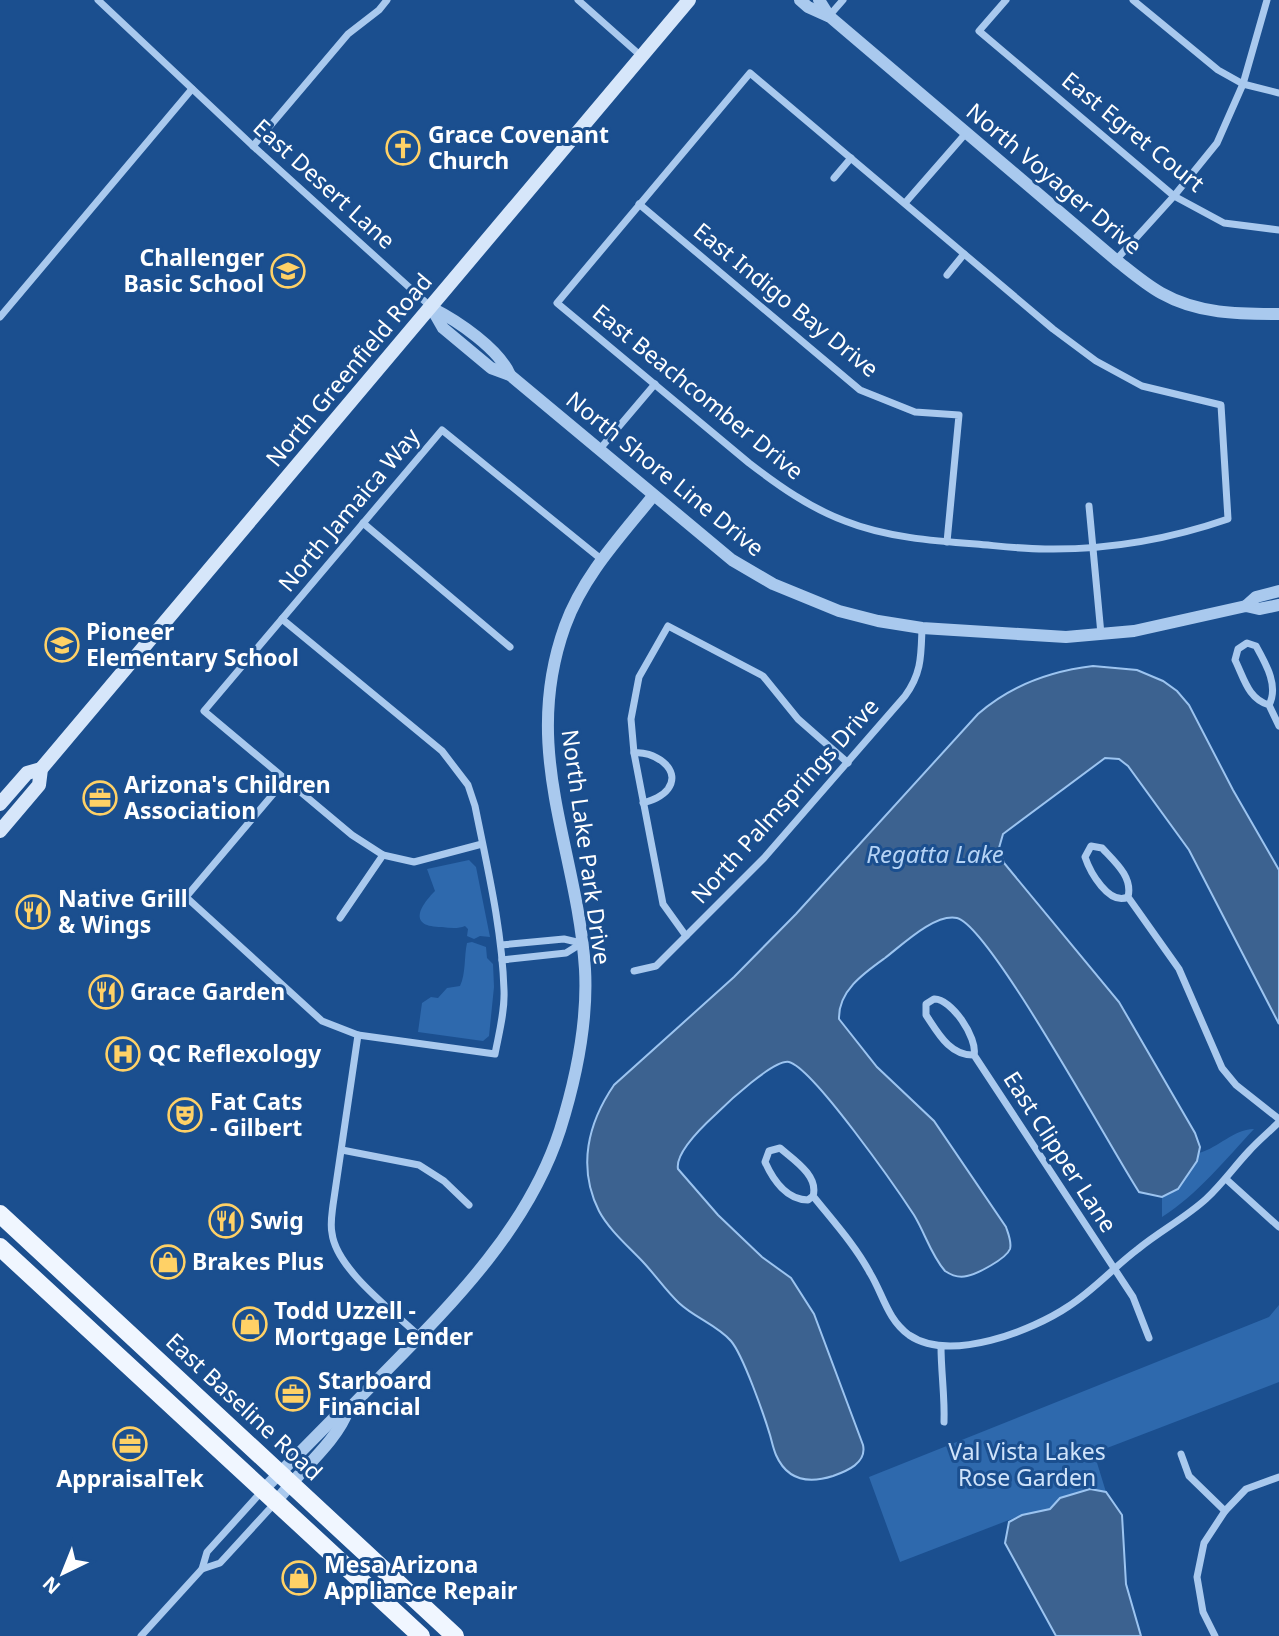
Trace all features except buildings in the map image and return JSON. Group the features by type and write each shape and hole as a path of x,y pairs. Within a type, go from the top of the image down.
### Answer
{"main road":[{"name":"North Greenfield Road","path":"0,831 39,785 41,769 690,0"},
{"name":"North Greenfield Road","path":"0,804 27,773 41,769"},
{"name":"East Baseline Road","path":"0,1214 455,1636"},
{"name":"East Baseline Road","path":"0,1247 415,1631"},
{"path":"64,1306 78,1287"},
{"path":"415,1631 426,1609"}],"street":[{"name":"East Desert Lane","path":"98,0 253,146 431,307"},
{"path":"253,146 348,34 379,10 387,0"},
{"path":"578,0 641,57"},
{"name":"North Voyager Drive","path":"800,0 808,7 829,16 1116,260 1161,293 1196,308 1229,314 1279,314"},
{"name":"North Voyager Drive","path":"819,0 829,16"},
{"path":"829,16 843,0"},
{"name":"East Egret Court","path":"1006,0 979,31 1174,196 1224,223 1279,230"},
{"path":"1133,0 1218,70 1244,84 1279,93"},
{"path":"1116,260 1217,143 1244,84 1267,0"},
{"path":"639,204 750,73 964,254 947,275"},
{"path":"0,317 192,89"},
{"path":"905,204 967,132"},
{"path":"834,178 851,158"},
{"name":"East Beachcomber Drive","path":"639,204 557,303 749,463 781,487 815,507 846,522 884,532 947,542 1048,549 1094,546 1177,534 1228,519 1221,405 1142,386 1096,360 1053,329 964,254"},
{"name":"East Indigo Bay Drive","path":"639,204 860,390 915,412 959,415 947,542"},
{"name":"North Shore Line Drive","path":"431,307 443,328 491,368 510,375 725,555 773,584 839,611 922,628 1040,637 1101,635 1144,629 1246,606"},
{"path":"599,450 655,384"},
{"name":"North Jamaica Way","path":"285,780 204,711 442,430 601,559"},
{"name":"North Lake Park Drive","path":"270,1496 343,1425 348,1410 496,1250 528,1200 551,1152 572,1087 580,1045 584,999 582,943 549,770 547,714 551,675 566,624 582,589 601,559 653,496"},
{"path":"1089,506 1101,635"},
{"path":"363,523 510,647"},
{"path":"1246,606 1256,597 1279,591"},
{"path":"1246,606 1259,610 1279,605"},
{"path":"282,619 442,751 468,785 475,806 501,945 505,992 495,1054 358,1035 322,1021 186,897 285,780 352,835 383,855 414,862 482,844"},
{"path":"686,936 663,904 634,753 631,719 639,677 668,626 763,676 798,719 848,763"},
{"name":"North Palmsprings Drive","path":"634,971 656,966 764,858 912,687 921,662 922,628"},
{"path":"1247,643 1256,646 1274,684 1274,698 1269,705 1252,697 1235,660 1238,649 1247,643"},
{"path":"1269,705 1279,726"},
{"path":"634,753 644,751 653,755 671,771 672,781 667,790 657,798 643,803"},
{"path":"813,1196 871,1273 888,1312 896,1323 912,1336 941,1346 1007,1336 1068,1307 1137,1249 1206,1199 1279,1120 1236,1085 1222,1068 1179,970 1128,897 1130,889 1127,877 1102,848 1091,846 1084,857 1088,868 1115,898 1123,900 1128,897"},
{"path":"340,918 383,855"},
{"path":"501,945 564,939 582,943"},
{"path":"502,960 566,953 582,943"},
{"name":"East Clipper Lane","path":"974,1055 963,1055 951,1048 926,1016 926,1004 940,998 946,1001 973,1038 974,1055 1133,1297 1149,1338"},
{"path":"358,1035 331,1218 332,1233 335,1247 353,1273 419,1336"},
{"path":"780,1148 806,1172 815,1190 813,1196 808,1200 792,1197 778,1184 765,1162 769,1151 780,1148"},
{"path":"342,1150 419,1165 444,1181 469,1205"},
{"path":"1226,1179 1279,1227"},
{"path":"941,1346 944,1422"},
{"path":"1181,1454 1189,1476 1225,1511"},
{"path":"1215,1636 1203,1612 1197,1577 1204,1544 1225,1511 1246,1489 1279,1477"},
{"path":"141,1636 202,1569 207,1552 270,1496"},
{"path":"202,1569 220,1563 270,1496"}],"green space":[{"path":"469,860 476,867 490,937 480,936 474,939 467,936 468,929 465,926 431,926 421,920 421,909 435,891 427,869"},
{"path":"467,943 486,947 487,958 493,964 494,987 489,1036 483,1041 418,1032 422,1003 431,997 438,998 447,988 460,986"},
{"path":"1254,1129 1199,1187 1162,1217 1162,1197 1185,1178 1199,1153 1232,1135"},
{"name":"Val Vista Lakes Rose Garden","path":"1279,1305 1279,1382 1094,1453 1106,1492 1090,1489 1060,1498 1050,1509 1022,1515 900,1562 869,1477 1269,1317"}],"water":[{"name":"Regatta Lake","path":"1093,666 1137,670 1163,681 1177,691 1189,705 1279,870 1279,1024 1189,850 1128,766 1119,759 1105,758 1003,834 999,848 1004,863 1119,1002 1195,1133 1200,1147 1197,1161 1178,1189 1162,1197 1139,1192 1022,997 973,930 957,918 948,918 929,925 909,938 854,984 843,1000 839,1019 877,1067 934,1121 1006,1227 1010,1238 1010,1249 1007,1253 972,1275 964,1277 945,1271 914,1215 854,1131 801,1069 789,1062 773,1067 730,1101 698,1132 678,1162 678,1169 718,1215 762,1257 791,1278 814,1314 863,1451 862,1457 850,1469 815,1480 799,1478 786,1470 776,1455 753,1386 731,1341 675,1299 603,1218 592,1195 588,1178 588,1146 592,1130 614,1085 734,977 796,914 978,714 1004,695 1032,681"},
{"path":"1090,1489 1106,1492 1122,1515 1126,1584 1141,1636 1056,1636 1005,1543 1009,1522 1022,1515 1050,1509 1060,1498"}],"place":[{"name":"Grace Covenant Church","path":"403,148"},
{"name":"Challenger Basic School","path":"288,271"},
{"name":"Pioneer Elementary School","path":"62,645"},
{"name":"Arizona's Children Association","path":"100,798"},
{"name":"Native Grill & Wings","path":"33,912"},
{"name":"Grace Garden","path":"106,992"},
{"name":"QC Reflexology","path":"123,1054"},
{"name":"Fat Cats - Gilbert","path":"185,1115"},
{"name":"Swig","path":"226,1221"},
{"name":"Brakes Plus","path":"168,1262"},
{"name":"Todd Uzzell - Mortgage Lender","path":"250,1324"},
{"name":"Starboard Financial","path":"293,1394"},
{"name":"AppraisalTek","path":"130,1444"},
{"name":"Mesa Arizona Appliance Repair","path":"299,1578"}]}
